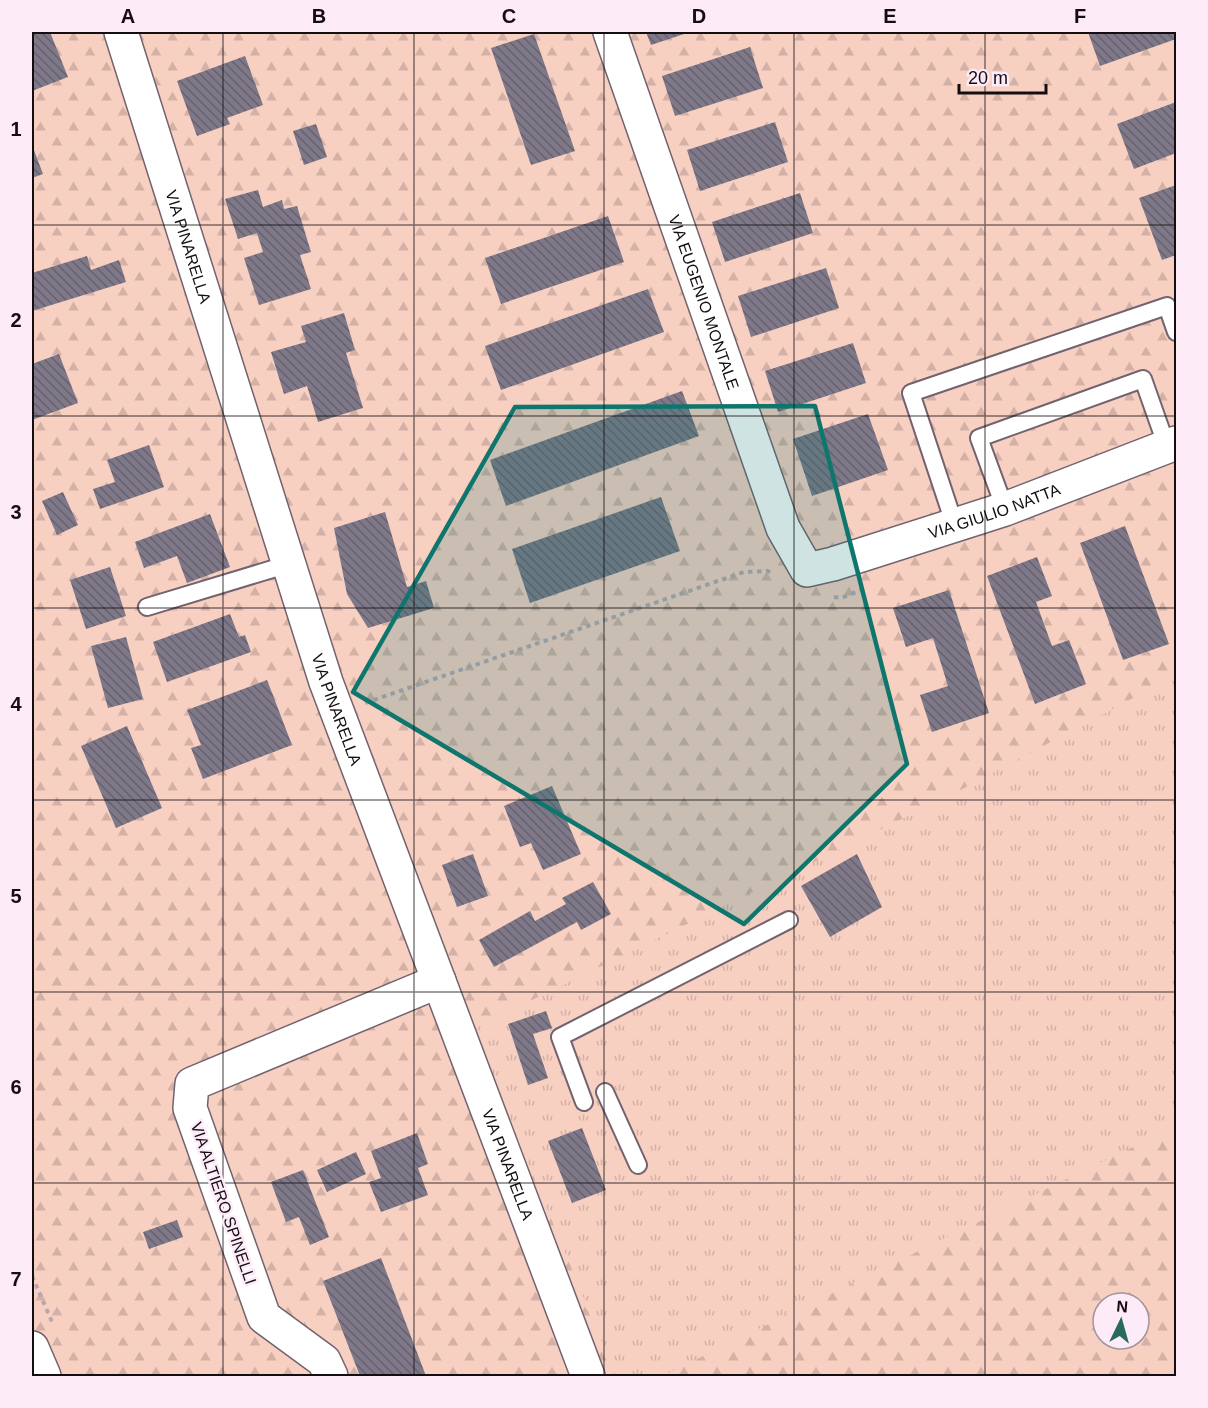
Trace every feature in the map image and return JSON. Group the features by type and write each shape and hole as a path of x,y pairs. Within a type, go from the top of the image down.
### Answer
{"street":[{"name":"VIA PINARELLA","path":"121,32 326,682 588,1377"},
{"name":"VIA EUGENIO MONTALE","path":"610,32 783,528 807,570"},
{"name":"VIA GIULIO NATTA","path":"807,570 834,564 1005,509 1172,445"},
{"name":"VIA ALTIERO SPINELLI","path":"331,1377 324,1361 264,1317 190,1108 192,1084 439,981"},
{"path":"32,1348 44,1377"}],"lane":[{"path":"955,525 911,393 1167,306 1176,332"},
{"path":"1005,509 979,438 1143,379 1172,445"},
{"path":"147,607 289,564"},
{"path":"584,1102 560,1037 789,920"},
{"path":"605,1092 638,1165"}],"path":[{"path":"338,712 744,572 768,571 774,576"},
{"path":"830,597 841,598 863,590"}],"highlighted area":[{"path":"815,406 907,764 744,924 353,692 515,407"}],"green space":[{"path":"32,32 1176,32 1176,1376 32,1376"},
{"path":"1176,675 1176,1126 662,1376 616,1376 473,1029 953,794"}],"building":[{"path":"50,32 68,77 32,91 32,33"},
{"path":"646,32 690,32 651,45"},
{"path":"1088,32 1176,32 1176,39 1100,66"},
{"path":"534,34 575,151 531,165 491,48"},
{"path":"750,47 763,88 675,116 662,76"},
{"path":"245,56 263,105 227,118 230,124 197,136 177,81"},
{"path":"1176,102 1176,153 1134,169 1117,124"},
{"path":"775,122 788,162 700,191 687,150"},
{"path":"316,124 327,157 304,165 293,131"},
{"path":"32,145 43,174 32,178"},
{"path":"1176,185 1176,255 1162,260 1139,198"},
{"path":"258,190 263,207 282,200 284,209 297,206 311,252 300,255 311,289 259,305 244,258 263,252 257,233 238,239 225,199"},
{"path":"800,193 813,233 725,262 712,222"},
{"path":"608,216 624,262 501,304 485,258"},
{"path":"87,256 91,270 119,260 126,282 32,311 32,273"},
{"path":"826,268 839,308 751,337 738,296"},
{"path":"648,289 664,332 501,390 485,346"},
{"path":"344,313 355,350 346,353 363,408 318,422 307,386 284,394 271,352 306,342 301,326"},
{"path":"853,343 866,383 778,412 765,371"},
{"path":"59,354 78,403 32,420 32,364"},
{"path":"682,391 699,436 506,506 490,460"},
{"path":"868,414 888,470 812,496 793,439"},
{"path":"149,445 164,487 100,509 93,489 115,482 107,460"},
{"path":"63,492 78,525 57,535 42,501"},
{"path":"661,497 680,551 530,603 512,549"},
{"path":"385,512 407,587 426,581 434,608 368,628 347,594 334,528"},
{"path":"210,514 230,567 187,583 177,556 144,568 135,542"},
{"path":"1125,526 1169,644 1123,660 1080,543"},
{"path":"1037,557 1052,596 1036,602 1052,646 1069,640 1086,684 1035,704 987,576"},
{"path":"110,567 126,616 86,629 70,580"},
{"path":"949,590 989,713 932,732 920,695 948,686 933,638 906,647 893,608"},
{"path":"230,614 239,637 245,635 251,652 167,682 153,642"},
{"path":"126,637 143,699 108,708 91,646"},
{"path":"267,680 292,745 203,779 191,748 201,745 187,710"},
{"path":"127,726 162,808 116,828 81,746"},
{"path":"552,786 581,854 543,870 531,843 520,847 504,806"},
{"path":"473,854 488,896 457,907 442,865"},
{"path":"857,854 882,907 830,937 801,886"},
{"path":"593,882 611,914 581,930 577,922 494,967 479,940 530,911 535,921 566,904 562,898"},
{"path":"546,1011 552,1028 533,1034 548,1078 528,1085 508,1024"},
{"path":"582,1128 606,1190 572,1203 548,1141"},
{"path":"417,1133 428,1164 418,1168 428,1195 381,1212 369,1182 381,1178 371,1151"},
{"path":"356,1152 366,1174 327,1192 317,1170"},
{"path":"303,1170 329,1237 310,1245 299,1217 286,1222 271,1182"},
{"path":"177,1220 183,1237 149,1249 143,1232"},
{"path":"381,1258 426,1376 360,1376 323,1281"}]}
